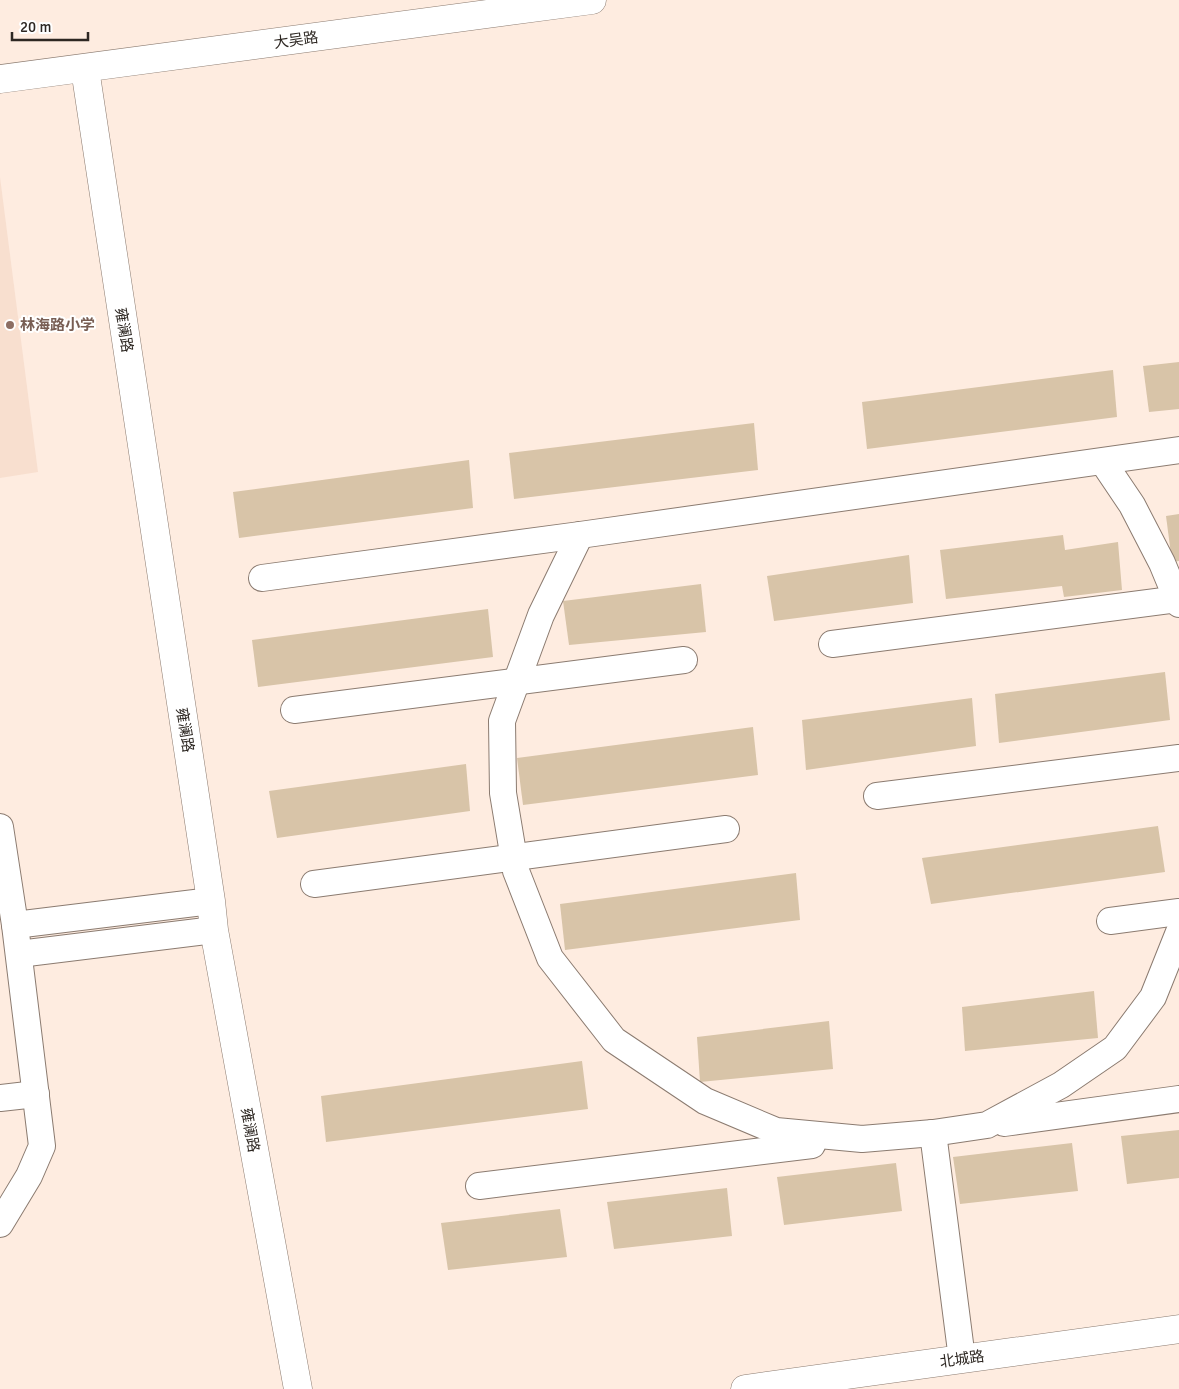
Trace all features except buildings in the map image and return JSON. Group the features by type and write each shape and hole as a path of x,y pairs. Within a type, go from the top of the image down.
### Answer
{"street":[{"name":"大吴路","path":"0,79 592,0"},
{"name":"雍澜路","path":"85,69 214,930 298,1389"},
{"path":"262,578 1179,450"},
{"path":"832,644 1178,601 1162,563 1132,504 1103,462"},
{"path":"580,535 541,615 502,721 503,793 516,870 550,958 614,1040 705,1101 776,1131 862,1139"},
{"path":"294,710 684,660"},
{"path":"877,796 1179,758"},
{"path":"0,827 19,954 42,1146 29,1176 0,1224"},
{"path":"314,884 726,829"},
{"path":"15,925 211,901"},
{"path":"1110,921 1179,912"},
{"path":"19,954 214,930"},
{"path":"988,1125 1061,1085 1115,1048 1153,997 1179,932"},
{"path":"0,1098 36,1094"},
{"path":"479,1186 862,1139 933,1134 1179,1099"},
{"path":"933,1134 962,1359"},
{"name":"北城路","path":"745,1389 1179,1329"}],"shaded area":[{"name":"林海路小学","path":"0,177 38,472 0,478"}],"place":[{"name":"林海路小学","path":"10,325"}]}
